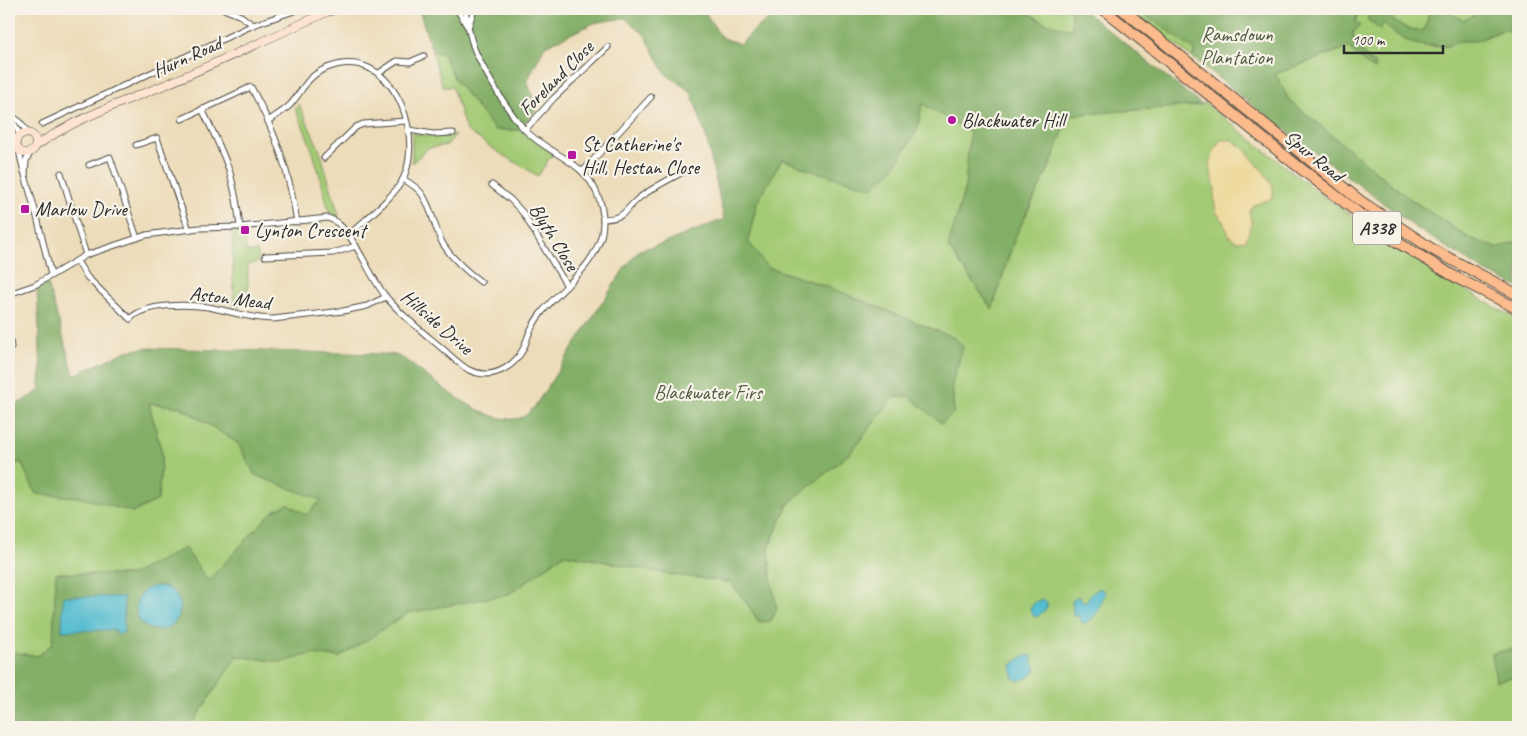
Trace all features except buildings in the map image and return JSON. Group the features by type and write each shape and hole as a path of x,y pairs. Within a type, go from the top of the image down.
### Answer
{"highway":[{"name":"Spur Road","path":"1103,9 1286,157 1392,239 1457,278 1518,309"},
{"name":"Spur Road","path":"1122,9 1359,200 1432,249 1518,295"}],"main road":[{"name":"Hurn Road","path":"36,146 50,135 337,9"},
{"name":"Hurn Road","path":"31,135 50,135"},
{"path":"9,143 19,137 31,135 36,146 30,153 24,154 15,149 19,137"}],"street":[{"path":"224,9 241,16 253,25"},
{"path":"42,124 253,25 300,9"},
{"name":"Hillside Drive","path":"457,9 468,28"},
{"name":"Hillside Drive","path":"9,294 35,284 86,255 146,234 331,219 342,226 349,235 366,267 386,298 408,319 468,370 489,374 505,370 525,348 529,335 540,315 585,268 591,259 602,233 603,219 600,200 594,186 583,171 525,130 498,93 475,52 468,28 466,9"},
{"path":"468,28 474,9"},
{"name":"Foreland Close","path":"525,130 554,98 608,47"},
{"path":"379,73 397,61 410,62 424,56"},
{"path":"268,121 290,105 305,83 324,69 336,65 349,64 367,67 379,73 396,94 409,130 410,157 403,179 396,191 349,235"},
{"path":"182,119 251,87 283,157 292,190 297,222"},
{"path":"583,171 651,97"},
{"path":"202,109 230,173 240,227"},
{"path":"9,115 19,121 31,135"},
{"path":"9,115 19,137"},
{"path":"324,158 356,127 364,124 406,121"},
{"path":"409,130 432,134 453,133"},
{"path":"136,145 157,138 189,230"},
{"path":"15,149 25,175 51,275"},
{"path":"25,175 26,161 30,153"},
{"path":"90,165 110,156 137,238"},
{"path":"603,219 614,219 621,216 637,199 683,172"},
{"path":"61,173 86,255"},
{"path":"403,179 417,188 423,196 442,242 450,254 461,267 481,282"},
{"name":"Blyth Close","path":"492,185 511,200 523,213 567,286"},
{"path":"266,256 333,253 356,246"},
{"name":"Aston Mead","path":"77,260 87,276 130,319 134,314 149,308 190,306 208,307 263,319 273,319 343,311 367,306 386,298"},
{"path":"9,334 12,347 9,351"}],"green space":[{"name":"Blackwater Firs","path":"419,9 703,9 721,37 740,44 759,26 787,9 1021,9 1046,23 1072,30 1071,9 1082,9 1202,105 1069,115 1051,163 1015,237 992,309 948,247 965,187 970,131 922,104 918,129 893,169 873,188 810,170 782,159 757,203 748,241 767,267 828,287 955,338 963,347 952,383 954,412 942,424 909,396 893,398 850,453 788,504 769,547 771,578 777,609 771,621 759,622 730,582 674,575 565,554 509,594 408,613 340,657 311,654 282,662 237,656 190,727 9,727 9,652 38,656 53,643 56,573 131,575 185,548 208,581 273,511 288,504 307,515 321,500 255,475 238,443 181,407 149,403 162,454 158,500 133,512 79,497 36,494 21,462 9,466 9,406 21,402 39,391 41,373 37,289 48,284 74,375 127,351 145,348 395,355 404,359 461,400 494,416 509,419 523,417 535,406 624,269 639,250 659,245 724,219 706,136 691,92 665,73 645,35 625,18 594,23 545,46 527,81 537,108 520,130 495,130 455,80 443,54 432,51"},
{"path":"1021,9 1071,9 1072,31 1046,23"},
{"path":"1127,9 1141,9 1141,13 1196,51 1192,57"},
{"name":"Ramsdown Plantation","path":"1141,9 1389,9 1390,15 1401,26 1423,31 1432,9 1445,11 1464,20 1487,9 1518,9 1518,29 1499,31 1476,41 1462,41 1447,46 1411,43 1395,34 1383,23 1380,30 1368,20 1367,13 1359,12 1355,21 1360,26 1353,32 1353,38 1365,56 1375,65 1375,70 1348,47 1275,74 1289,100 1406,196 1467,237 1497,248 1516,242 1518,245 1518,287 1485,271 1419,230 1260,111 1192,57 1195,51 1158,23 1141,13"},
{"path":"1389,9 1432,9 1423,31 1401,26 1390,15"},
{"path":"1436,9 1487,9 1464,20"},
{"path":"1359,12 1367,12 1380,30 1383,23 1404,39 1419,45 1436,47 1461,41 1475,41 1502,31 1518,29 1518,245 1516,242 1497,248 1467,237 1406,196 1289,100 1275,74 1349,47 1375,64 1365,56 1353,38 1355,21"},
{"path":"432,51 443,54 455,80 495,130 520,130 553,153 538,176 466,130 452,87 443,87"},
{"path":"1204,102 1317,192 1449,281 1518,320 1518,647 1493,654 1496,681 1518,676 1518,727 190,727 237,656 282,662 311,654 340,657 408,613 509,594 565,554 674,575 730,582 759,622 771,578 769,547 788,504 850,453 893,398 909,396 928,412 954,412 952,383 963,347 955,338 828,287 767,267 748,241 757,203 782,159 810,170 873,188 922,103 970,131 965,187 948,247 992,309 1015,237 1051,164 1069,115 1202,105"},
{"path":"299,104 320,151 339,216 330,216 316,161 295,109"},
{"path":"412,133 429,136 455,135 447,145 428,148 412,163"},
{"path":"245,231 246,252 258,252 258,262 248,265 248,290 240,291 239,310 234,309 232,232"},
{"path":"149,403 180,407 238,443 255,475 322,500 307,516 288,504 273,511 208,581 185,549 131,575 56,573 53,643 38,656 9,652 9,466 21,462 36,494 79,497 134,512 158,500 162,454"},
{"path":"1518,647 1518,676 1496,681 1492,654"}],"sand":[{"path":"1221,140 1232,140 1246,151 1266,175 1273,187 1273,198 1254,205 1249,212 1252,223 1246,240 1237,241 1230,237 1222,219 1216,212 1215,189 1210,166 1212,156"}],"water":[{"path":"154,586 162,586 174,592 180,608 174,624 162,630 154,630 142,624 136,612 136,604 142,592"},
{"path":"1100,588 1105,594 1095,616 1082,623 1079,616 1072,614 1072,601 1079,597 1083,603 1086,602 1090,595"},
{"path":"63,596 124,597 124,633 117,634 116,630 62,631"},
{"path":"1043,599 1047,603 1047,608 1037,617 1032,615 1030,610 1032,606"},
{"path":"1024,656 1032,656 1032,662 1036,668 1033,674 1018,681 1014,678 1013,664"}],"place":[{"name":"Blackwater Hill","path":"952,120"},
{"name":"St Catherine's Hill, Hestan Close","path":"572,155"},
{"name":"Marlow Drive","path":"25,209"},
{"name":"Lynton Crescent","path":"245,230"}]}
